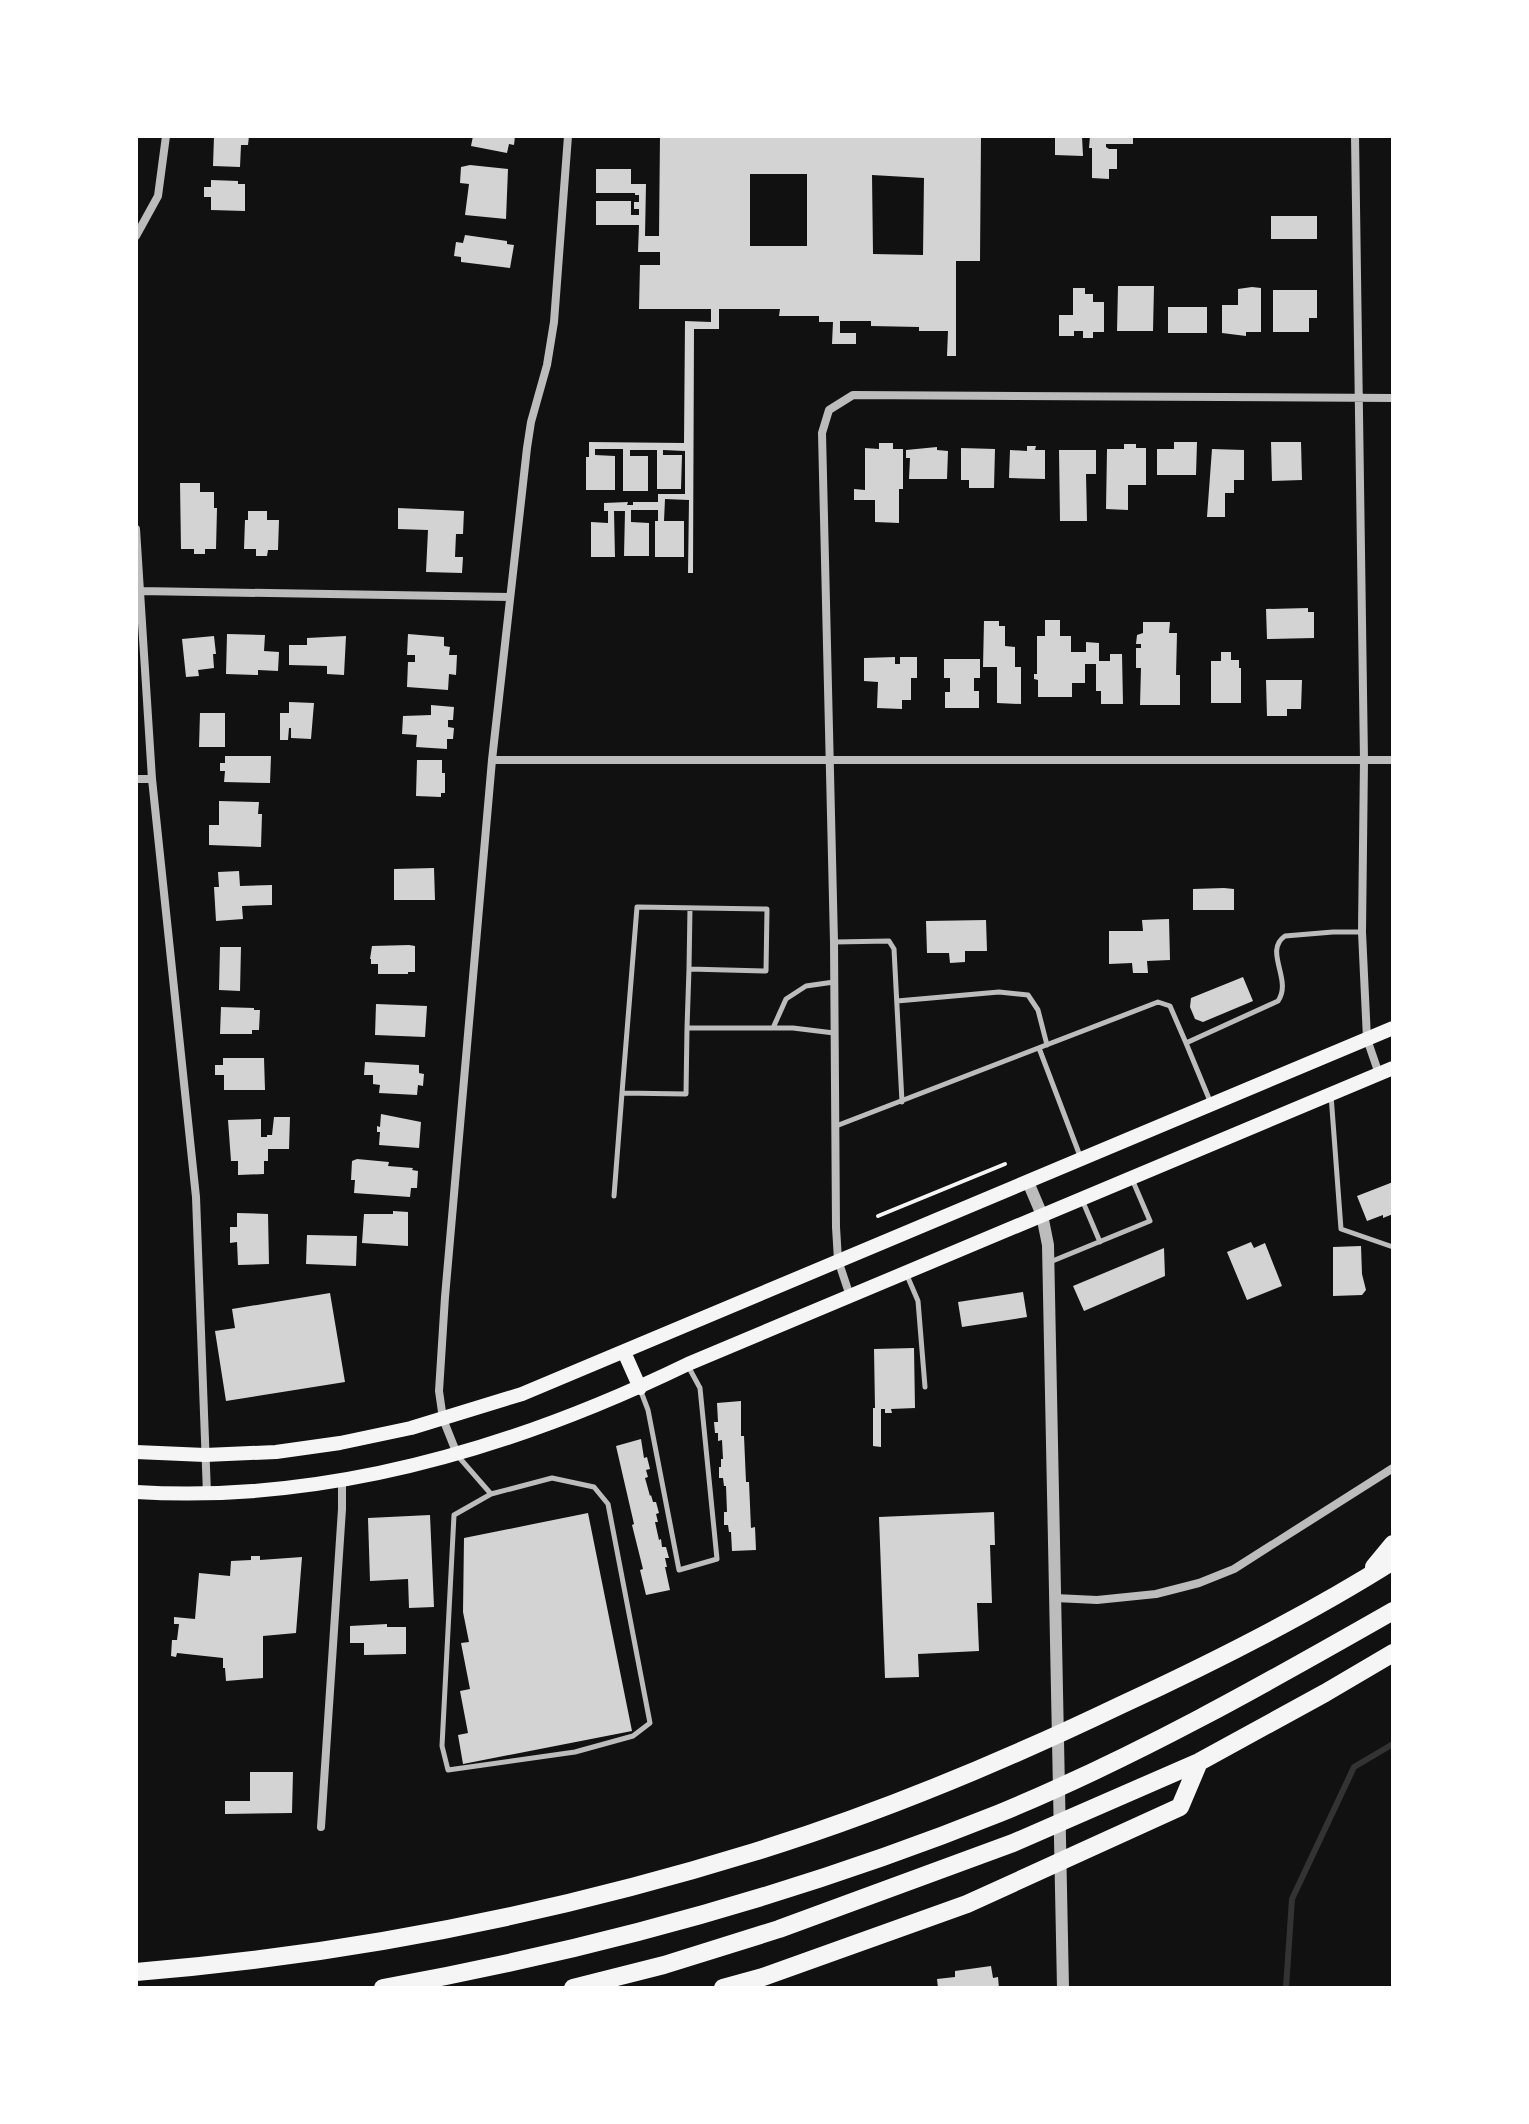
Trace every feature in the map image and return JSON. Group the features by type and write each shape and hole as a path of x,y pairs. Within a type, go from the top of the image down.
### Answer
{"highway":[{"path":"1364,1579 1393,1544"},
{"path":"136,1972 295,1955 527,1914 755,1851 881,1808 1036,1744 1194,1671 1393,1561"},
{"path":"383,1988 578,1948 733,1906 870,1862 1001,1812 1120,1758 1281,1675 1393,1611"},
{"path":"573,1988 664,1965 779,1929 1013,1843 1199,1762 1393,1653"},
{"path":"723,1988 763,1977 967,1904 1180,1807 1199,1762"}],"main road":[{"path":"136,1452 205,1455 276,1452 327,1445 411,1428 522,1394 1393,1028"},
{"path":"136,1492 207,1494 300,1487 403,1469 457,1454 640,1388 688,1364 1386,1071"},
{"path":"624,1352 640,1388"}],"street":[{"path":"136,236 158,196 166,136"},
{"path":"457,1454 443,1419 439,1391 445,1297 492,760 527,448 554,322 568,136"},
{"path":"1355,136 1364,760 1362,932 1367,1039 1386,1071"},
{"path":"850,1296 838,1260 822,433 829,410 853,395 1393,398"},
{"path":"136,529 152,779 196,1197 207,1494"},
{"path":"140,591 510,597"},
{"path":"492,760 1393,760"},
{"path":"136,779 152,779"},
{"path":"1028,1182 1042,1215 1049,1263 1063,1988"},
{"path":"1055,1598 1097,1600 1156,1594 1199,1583 1234,1569 1393,1468"},
{"path":"321,1827 342,1480"}],"lane":[{"path":"614,1196 637,907 767,909 766,971 689,969"},
{"path":"622,1093 686,1094 690,908"},
{"path":"1186,1043 1278,1001 1284,989 1276,948 1285,936 1362,932"},
{"path":"834,942 889,941 894,949 902,1102"},
{"path":"773,1028 786,999 806,986 834,982"},
{"path":"897,1001 999,992 1028,995 1038,1010 1047,1045"},
{"path":"836,1126 1158,1002 1170,1006 1211,1104"},
{"path":"687,1028 793,1028 834,1033"},
{"path":"1039,1048 1082,1159"},
{"path":"1331,1094 1341,1229 1393,1247"},
{"path":"1049,1263 1150,1221 1131,1178"},
{"path":"1081,1199 1100,1242"},
{"path":"906,1272 918,1301 925,1387"},
{"path":"640,1388 648,1410 679,1570 717,1559 700,1388 688,1364"},
{"path":"457,1454 491,1494"},
{"path":"552,1478 594,1487 608,1504 650,1723 633,1736 575,1752 448,1770 442,1746 454,1515 491,1494 552,1478"}],"path":[{"path":"878,1216 1005,1164"}],"building":[{"path":"214,136 249,136 248,145 241,145 240,167 213,166"},
{"path":"473,136 515,136 514,145 509,144 507,153 471,146"},
{"path":"660,136 981,136 980,261 956,261 956,356 947,356 948,331 871,326 871,321 840,321 840,333 856,333 856,344 832,344 833,322 819,322 819,316 779,316 780,309 719,309 719,329 694,329 693,573 688,573 689,500 665,499 664,521 684,521 684,557 655,557 658,510 631,510 631,522 649,523 649,556 624,556 625,511 614,511 615,557 591,557 591,522 608,523 604,503 628,502 627,505 633,505 633,502 658,502 658,494 685,494 685,451 663,450 663,455 682,455 681,489 657,489 657,450 630,450 630,456 648,456 648,491 623,491 623,449 595,449 595,455 615,456 615,490 586,490 586,457 589,457 589,442 684,443 685,321 711,322 711,309 639,309 640,265 660,265 660,252 638,252 639,225 596,225 596,201 631,201 631,215 639,215 639,209 634,209 634,202 639,202 639,195 596,193 596,169 631,169 631,184 646,184 645,236 659,236","holes":["750,174 807,174 807,246 750,246","872,175 924,178 923,255 873,254"]},
{"path":"1055,136 1082,136 1083,156 1055,155"},
{"path":"1090,136 1133,136 1133,144 1106,144 1109,149 1117,149 1117,169 1109,169 1109,179 1092,178"},
{"path":"461,167 508,169 506,219 465,215 469,184 460,183"},
{"path":"211,180 245,184 245,211 211,210 211,197 204,197 204,187 211,187"},
{"path":"1271,216 1317,216 1317,239 1271,239"},
{"path":"465,235 507,241 507,244 514,245 510,268 461,262 461,257 454,256 456,242 463,243"},
{"path":"1118,286 1154,286 1153,331 1117,331"},
{"path":"1073,288 1085,288 1085,294 1093,294 1093,302 1104,302 1104,332 1093,332 1093,338 1083,338 1083,331 1074,331 1074,336 1059,336 1059,315 1073,315"},
{"path":"1261,288 1261,332 1246,332 1246,336 1222,333 1222,305 1238,305 1238,289"},
{"path":"1273,290 1317,290 1317,318 1309,318 1309,332 1273,332"},
{"path":"1168,307 1207,307 1207,333 1168,333"},
{"path":"1174,442 1197,442 1196,475 1157,475 1157,449 1174,449"},
{"path":"1271,442 1301,442 1302,480 1272,481"},
{"path":"879,443 893,443 893,449 903,449 899,523 875,522 875,500 854,500 854,489 865,490 865,448 879,449"},
{"path":"1124,444 1146,448 1146,485 1128,485 1128,510 1106,509 1107,449 1124,449"},
{"path":"1027,446 1045,450 1045,479 1009,478 1010,450 1027,451"},
{"path":"937,447 937,450 948,451 947,479 909,479 910,458 906,458 906,450"},
{"path":"961,448 995,449 994,488 969,488 969,480 961,480"},
{"path":"1212,449 1244,450 1244,480 1234,480 1234,493 1225,493 1225,517 1207,517"},
{"path":"1059,450 1096,450 1096,474 1086,474 1087,521 1060,521"},
{"path":"180,483 200,483 200,492 214,492 214,508 217,508 216,549 205,549 205,554 194,554 194,549 181,549"},
{"path":"398,508 464,511 463,534 456,534 455,557 463,557 462,573 426,572 428,530 398,529"},
{"path":"248,511 267,511 267,520 279,520 278,550 268,550 267,556 256,556 256,549 244,549"},
{"path":"1308,608 1308,612 1314,612 1314,638 1267,639 1266,609"},
{"path":"1045,620 1060,620 1060,636 1071,636 1071,652 1086,652 1086,642 1099,643 1099,661 1110,661 1110,654 1122,654 1123,704 1101,704 1101,691 1096,691 1096,664 1085,664 1085,683 1072,683 1072,697 1038,697 1038,680 1034,679 1034,674 1037,674 1037,636 1045,636"},
{"path":"984,621 999,621 999,626 1005,626 1005,646 1015,647 1015,667 1021,667 1021,704 997,703 997,667 983,667"},
{"path":"1143,622 1170,622 1169,633 1177,633 1176,675 1180,675 1180,705 1140,705 1141,668 1136,668 1136,648 1141,648 1141,644 1136,644 1137,635 1143,633"},
{"path":"227,634 265,635 264,651 279,652 278,671 258,670 258,675 226,674"},
{"path":"408,634 444,637 444,646 450,647 449,655 457,655 456,675 449,674 448,690 407,687 408,662 415,662 415,655 407,655"},
{"path":"214,636 214,668 198,670 199,676 186,677 182,639"},
{"path":"346,636 344,675 327,674 327,666 289,665 289,645 307,645 307,638"},
{"path":"1221,652 1231,652 1231,660 1239,660 1241,703 1211,703 1211,661 1221,661"},
{"path":"895,657 895,664 900,664 900,657 917,657 917,678 911,678 911,700 902,700 902,709 877,708 878,682 864,681 864,658"},
{"path":"944,659 980,659 980,678 974,678 974,691 979,691 979,708 945,708 945,692 950,692 950,678 944,678"},
{"path":"1266,680 1302,680 1301,709 1287,709 1287,716 1267,716"},
{"path":"289,702 314,703 311,739 291,738 289,728 288,740 280,740 280,713 289,713"},
{"path":"431,705 454,707 453,720 448,720 448,727 454,728 453,739 447,739 447,749 416,747 417,735 402,734 403,716 431,715"},
{"path":"200,713 225,713 225,747 199,747"},
{"path":"225,756 271,756 270,783 224,782 225,771 220,771 220,763 225,763"},
{"path":"417,760 442,760 445,793 441,793 441,797 416,796"},
{"path":"219,801 259,802 258,814 262,814 261,847 209,845 209,825 219,825"},
{"path":"434,868 435,900 394,900 394,869"},
{"path":"239,871 240,886 272,885 272,905 242,906 243,919 216,921 214,887 219,887 218,872"},
{"path":"1193,889 1234,889 1234,910 1193,910"},
{"path":"1169,919 1170,960 1147,961 1148,973 1133,973 1132,963 1109,964 1109,931 1143,931 1142,920"},
{"path":"986,920 987,951 965,951 965,962 950,963 949,953 927,953 926,921"},
{"path":"372,946 415,946 415,972 378,974 378,964 371,964"},
{"path":"220,947 241,947 240,991 219,990"},
{"path":"1243,977 1253,1001 1203,1022 1195,1019 1190,1007 1191,998"},
{"path":"376,1004 427,1006 425,1037 375,1035"},
{"path":"221,1007 260,1010 259,1030 252,1030 252,1034 220,1034"},
{"path":"223,1058 264,1058 265,1090 224,1090 224,1075 215,1075 215,1065 223,1065"},
{"path":"365,1062 419,1065 419,1073 424,1074 423,1086 418,1085 417,1095 379,1093 380,1085 373,1084 373,1075 364,1075"},
{"path":"381,1114 421,1122 419,1148 379,1145 377,1126 380,1127"},
{"path":"274,1117 290,1117 289,1149 268,1149 264,1174 238,1175 238,1161 231,1161 228,1120 261,1119 261,1137 267,1137 272,1135"},
{"path":"357,1159 413,1168 418,1171 417,1188 411,1188 410,1197 354,1193 352,1161"},
{"path":"1393,1182 1393,1214 1367,1221 1357,1196"},
{"path":"393,1211 408,1212 408,1246 362,1243 364,1214 393,1214"},
{"path":"237,1213 268,1214 269,1264 238,1265 237,1242 230,1243 230,1227 237,1227"},
{"path":"307,1235 357,1236 356,1266 306,1264"},
{"path":"1251,1242 1254,1248 1265,1243 1282,1286 1247,1300 1227,1252"},
{"path":"1361,1246 1366,1290 1362,1295 1333,1296 1333,1247"},
{"path":"1164,1248 1165,1276 1084,1311 1073,1286"},
{"path":"1023,1292 1027,1317 962,1327 958,1302"},
{"path":"330,1293 345,1382 226,1401 215,1331 235,1328 232,1309"},
{"path":"914,1348 915,1408 891,1409 892,1413 881,1409 881,1447 873,1446 874,1349"},
{"path":"741,1401 741,1436 744,1436 746,1482 749,1482 751,1528 755,1527 756,1550 732,1551 731,1532 728,1525 724,1525 726,1486 723,1478 719,1478 723,1459 722,1440 718,1441 714,1422 718,1422 717,1403"},
{"path":"641,1439 644,1458 647,1457 650,1469 646,1470 648,1477 645,1478 659,1513 656,1514 658,1522 655,1522 659,1540 662,1547 666,1547 669,1558 665,1558 665,1567 670,1590 646,1595 616,1446"},
{"path":"994,1512 995,1545 990,1545 992,1603 977,1603 979,1651 918,1654 919,1677 885,1678 879,1517"},
{"path":"588,1513 632,1731 463,1764 458,1735 468,1733 460,1691 470,1689 461,1643 469,1642 463,1612 464,1538"},
{"path":"430,1515 434,1607 409,1608 408,1579 370,1581 368,1518"},
{"path":"251,1556 260,1556 260,1560 302,1557 296,1633 263,1636 263,1678 226,1681 223,1658 177,1653 176,1657 171,1656 172,1640 177,1640 179,1624 174,1624 174,1617 195,1619 199,1573 230,1576 231,1561 251,1560"},
{"path":"387,1624 387,1627 406,1627 406,1654 364,1655 364,1643 350,1643 350,1626"},
{"path":"250,1772 293,1772 292,1813 225,1814 225,1801 250,1801"},
{"path":"991,1966 993,1978 998,1977 999,1988 938,1988 937,1979 955,1977 955,1971"}],"waterway":[{"path":"1286,1988 1292,1899 1354,1767 1393,1744"}]}
